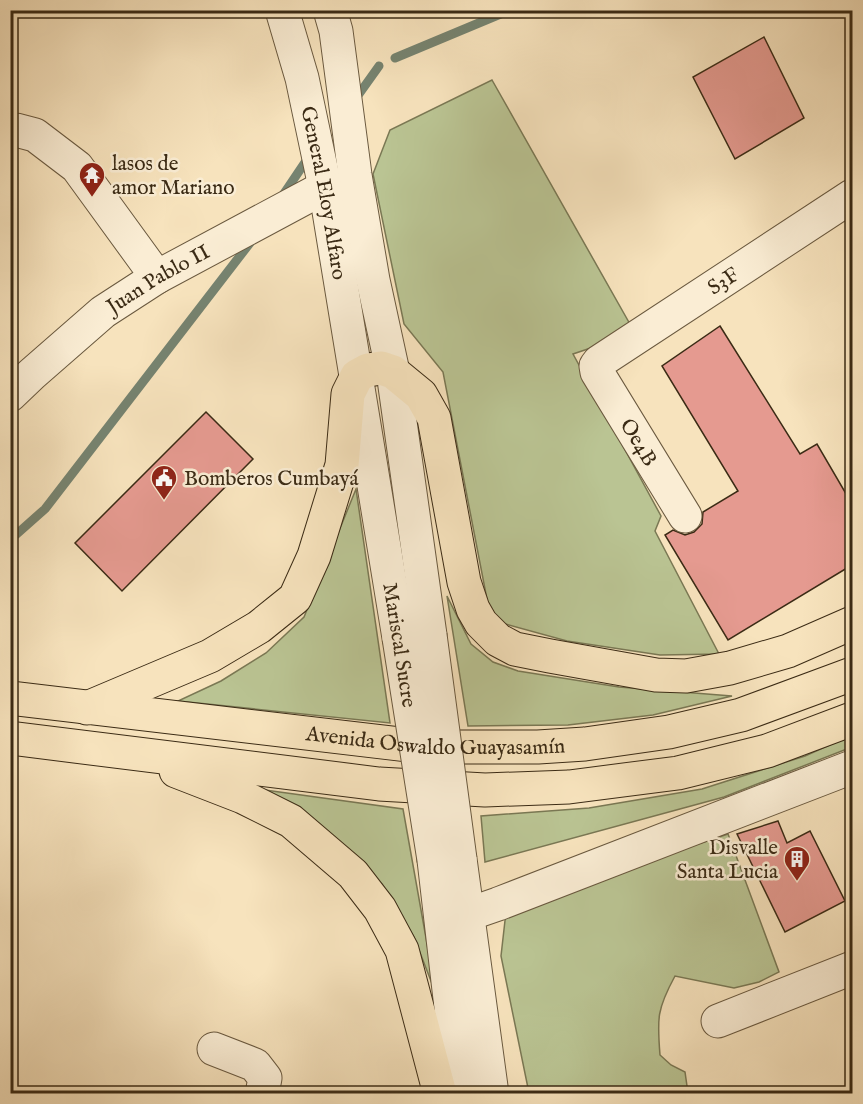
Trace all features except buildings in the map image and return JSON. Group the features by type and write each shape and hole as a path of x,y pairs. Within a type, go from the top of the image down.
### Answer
{"main road":[{"path":"87,708 210,656 259,627 295,598 314,556 342,465 348,394 357,376 368,370 381,368 393,372 421,395 429,406 434,418 464,582 473,609 481,623 498,640 515,649 549,656 656,675 686,676 730,668 788,651 852,623"},
{"name":"Avenida Oswaldo Guayasamín","path":"10,698 425,747 538,747 585,744 669,732 741,715 852,674"},
{"name":"Avenida Oswaldo Guayasamín","path":"10,738 379,784 485,790 557,787 678,773 767,751 852,718"},
{"path":"129,753 243,797 291,821 353,874 380,909 402,950 440,1094"}],"street":[{"name":"General Eloy Alfaro","path":"282,10 302,78 325,187 357,376"},
{"path":"330,10 336,31 355,175 373,280 393,372 414,637"},
{"path":"10,132 16,130 35,135 77,166 156,277"},
{"name":"Juan Pablo II","path":"10,395 103,312 156,277 325,187"},
{"name":"S3F","path":"596,366 852,196"},
{"name":"Oe4B","path":"596,366 597,372 684,516"},
{"name":"Mariscal Sucre","path":"357,376 414,637 456,919 492,1094"},
{"path":"456,919 852,768"},
{"name":"Mariscal Sucre","path":"456,919 461,1094"},
{"path":"718,1021 852,968"},
{"path":"214,1049 255,1065 265,1078 262,1094"}],"green space":[{"path":"492,80 635,333 573,354 661,516 655,531 719,654 660,655 567,641 491,620 443,372 404,324 373,174 390,130"},
{"path":"356,489 390,723 178,701 221,681 266,653 304,617"},
{"path":"447,596 471,644 493,662 518,671 619,687 732,696 653,715 568,725 468,726"},
{"path":"852,735 852,747 724,797 485,862 481,816 589,808 702,789 805,756"},
{"path":"244,787 403,809 436,994 414,937 382,884"},
{"path":"728,834 779,972 759,982 734,988 675,976 660,1014 660,1055 671,1065 685,1072 688,1093 529,1093 501,956 507,903"}],"waterway":[{"path":"395,58 510,10"},
{"path":"354,101 379,66"},
{"path":"281,198 310,155"},
{"path":"10,540 45,509 253,239"}],"place":[{"name":"lasos de amor Mariano","path":"92,198"},
{"name":"Bomberos Cumbayá","path":"164,501"},
{"name":"Disvalle Santa Lucia","path":"797,882"}]}
